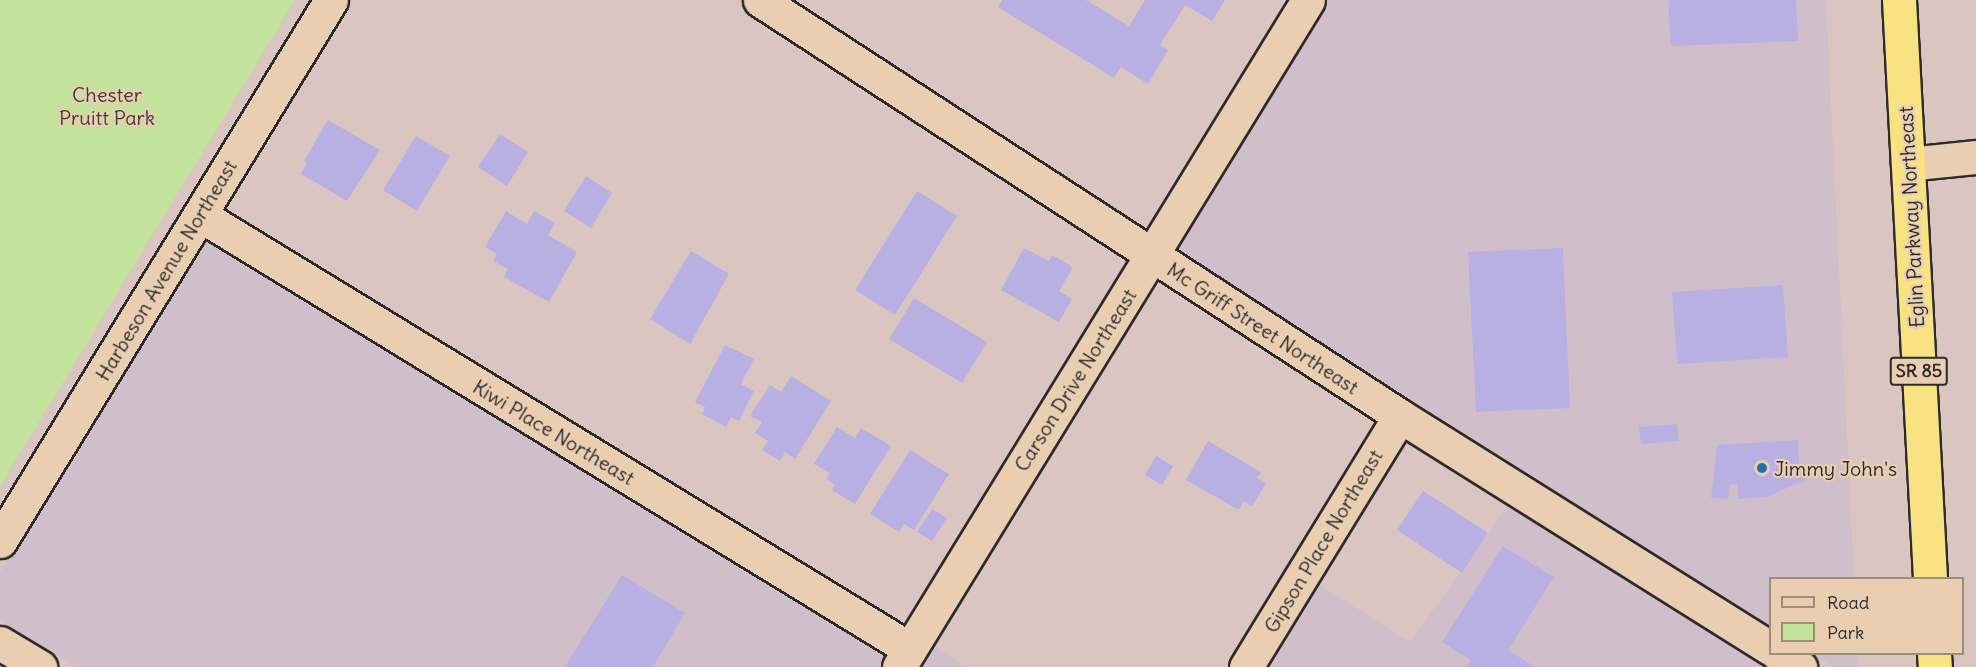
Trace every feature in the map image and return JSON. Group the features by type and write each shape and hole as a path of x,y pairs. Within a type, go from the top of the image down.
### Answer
{"highway":[{"name":"Eglin Parkway Northeast","path":"1899,0 1930,577"}],"street":[{"name":"Harbeson Avenue Northeast","path":"0,541 331,0"},
{"name":"Mc Griff Street Northeast","path":"760,0 1400,416 1769,647"},
{"name":"Carson Drive Northeast","path":"904,658 1308,0"},
{"path":"1908,164 1976,158"},
{"name":"Kiwi Place Northeast","path":"200,215 904,658"},
{"name":"Gipson Place Northeast","path":"1246,667 1400,416"},
{"path":"0,642 40,667"},
{"path":"1780,655 1800,667"}],"shaded area":[{"path":"1327,0 1826,0 1854,577 1769,577 1769,625 1174,249"},
{"path":"204,240 886,656 879,667 75,667 0,620 0,572"},
{"path":"1508,506 1763,667 1265,667 1317,583 1410,642"},
{"path":"931,645 968,667 918,667"},
{"path":"1815,655 1857,655 1858,667 1834,667"}],"green space":[{"name":"Chester Pruitt Park","path":"0,0 295,0 0,486"}],"building":[{"path":"1002,0 1086,0 1129,26 1145,0 1225,0 1212,21 1185,5 1160,45 1168,50 1148,84 1121,67 1114,78 998,7"},
{"path":"1668,0 1796,0 1798,41 1671,46"},
{"path":"328,120 380,150 347,201 301,174 307,163 304,161"},
{"path":"500,134 528,152 507,186 478,167"},
{"path":"416,136 450,156 417,211 383,190"},
{"path":"586,176 612,193 591,228 564,211"},
{"path":"917,191 957,216 895,315 855,290"},
{"path":"506,211 527,224 534,211 555,223 548,235 577,252 549,302 504,277 508,269 493,261 497,254 485,247"},
{"path":"1024,248 1049,261 1052,255 1073,267 1059,291 1072,299 1059,322 1001,290"},
{"path":"1563,248 1570,408 1476,412 1468,252"},
{"path":"691,251 729,274 690,344 650,319"},
{"path":"1783,285 1788,357 1677,364 1672,292"},
{"path":"914,298 987,342 962,383 889,339"},
{"path":"725,345 754,359 741,384 754,391 739,421 731,417 726,427 702,414 705,407 695,402"},
{"path":"791,376 831,401 795,459 785,452 780,461 762,450 768,441 755,433 762,422 750,416 770,385 781,392"},
{"path":"1677,424 1679,441 1641,444 1639,427"},
{"path":"837,427 855,438 861,428 891,446 855,504 832,490 835,485 826,479 830,473 814,464"},
{"path":"1798,440 1799,464 1806,479 1767,497 1738,499 1737,484 1729,485 1728,499 1711,498 1717,445"},
{"path":"1208,441 1261,472 1257,478 1266,483 1252,506 1243,501 1239,510 1186,480"},
{"path":"910,450 949,474 914,530 904,524 899,532 870,514"},
{"path":"1156,456 1173,466 1162,485 1145,475"},
{"path":"1423,491 1488,533 1462,573 1397,530"},
{"path":"932,509 947,518 932,541 917,532"},
{"path":"1503,546 1554,577 1508,650 1535,667 1467,667 1471,660 1442,642"},
{"path":"622,575 685,613 653,667 565,667"}],"place":[{"name":"Jimmy John's","path":"1762,468"}]}
